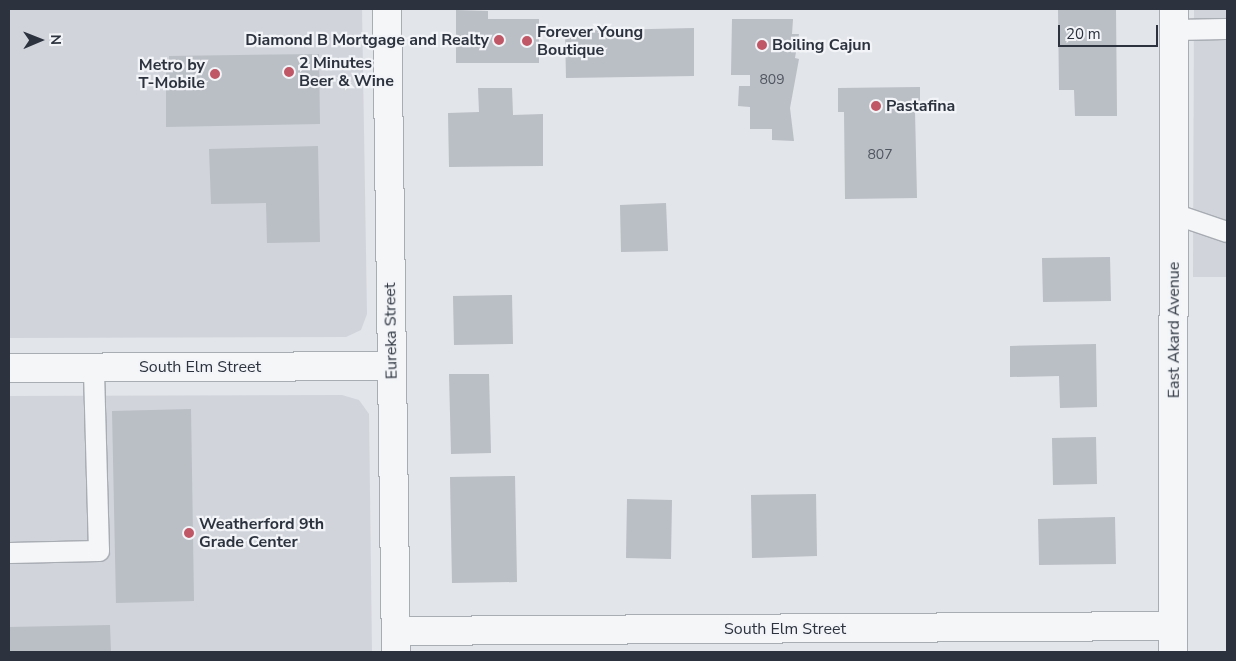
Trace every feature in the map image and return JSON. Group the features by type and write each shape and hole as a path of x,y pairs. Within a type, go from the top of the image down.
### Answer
{"street":[{"name":"Eureka Street","path":"387,9 396,642"},
{"name":"East Akard Avenue","path":"1173,639 1174,19"},
{"name":"South Elm Street","path":"9,368 391,366"},
{"name":"South Elm Street","path":"396,642 1173,639"}],"lane":[{"path":"1174,19 1227,29"},
{"path":"1174,214 1227,232"},
{"path":"9,553 99,551 94,368"}],"shaded area":[{"path":"9,9 362,9 367,314 361,330 346,337 9,338"},
{"path":"1194,9 1227,9 1227,277 1193,277"},
{"name":"Weatherford 9th Grade Center","path":"342,395 359,400 369,414 372,652 9,652 9,396"}],"building":[{"path":"1058,9 1116,9 1117,116 1075,116 1074,90 1059,90"},
{"path":"456,10 488,11 488,19 539,19 539,63 456,63"},
{"path":"732,19 793,19 792,34 799,34 795,58 799,59 790,108 794,141 772,140 772,129 750,129 750,107 738,106 739,86 750,86 750,75 731,75"},
{"path":"694,28 694,76 566,78 565,31"},
{"path":"319,54 320,124 166,127 166,65 169,65 169,56"},
{"path":"920,87 920,111 915,111 917,198 845,199 844,112 838,112 838,88"},
{"path":"478,88 512,88 513,115 543,114 543,166 449,167 448,113 479,112"},
{"path":"318,146 320,242 267,243 266,203 211,204 209,149"},
{"path":"666,203 668,251 621,252 620,205"},
{"path":"1110,257 1111,301 1043,302 1042,258"},
{"path":"512,295 513,344 454,345 453,296"},
{"path":"1096,344 1097,407 1060,408 1059,376 1010,377 1010,346"},
{"path":"449,374 489,374 491,453 451,454"},
{"path":"191,409 194,601 116,603 112,411"},
{"path":"1096,437 1097,484 1053,485 1052,438"},
{"path":"515,476 517,582 452,583 450,477"},
{"path":"816,494 817,556 752,558 751,495"},
{"path":"627,499 672,500 671,559 626,558"},
{"path":"1115,517 1116,564 1039,565 1038,519"},
{"path":"110,625 111,652 9,652 9,627"}],"place":[{"name":"Diamond B Mortgage and Realty","path":"499,40"},
{"name":"Forever Young Boutique","path":"527,41"},
{"name":"Boiling Cajun","path":"762,45"},
{"name":"2 Minutes Beer & Wine","path":"289,72"},
{"name":"Metro by T-Mobile","path":"215,74"},
{"name":"Pastafina","path":"876,106"},
{"name":"Weatherford 9th Grade Center","path":"189,533"}]}
